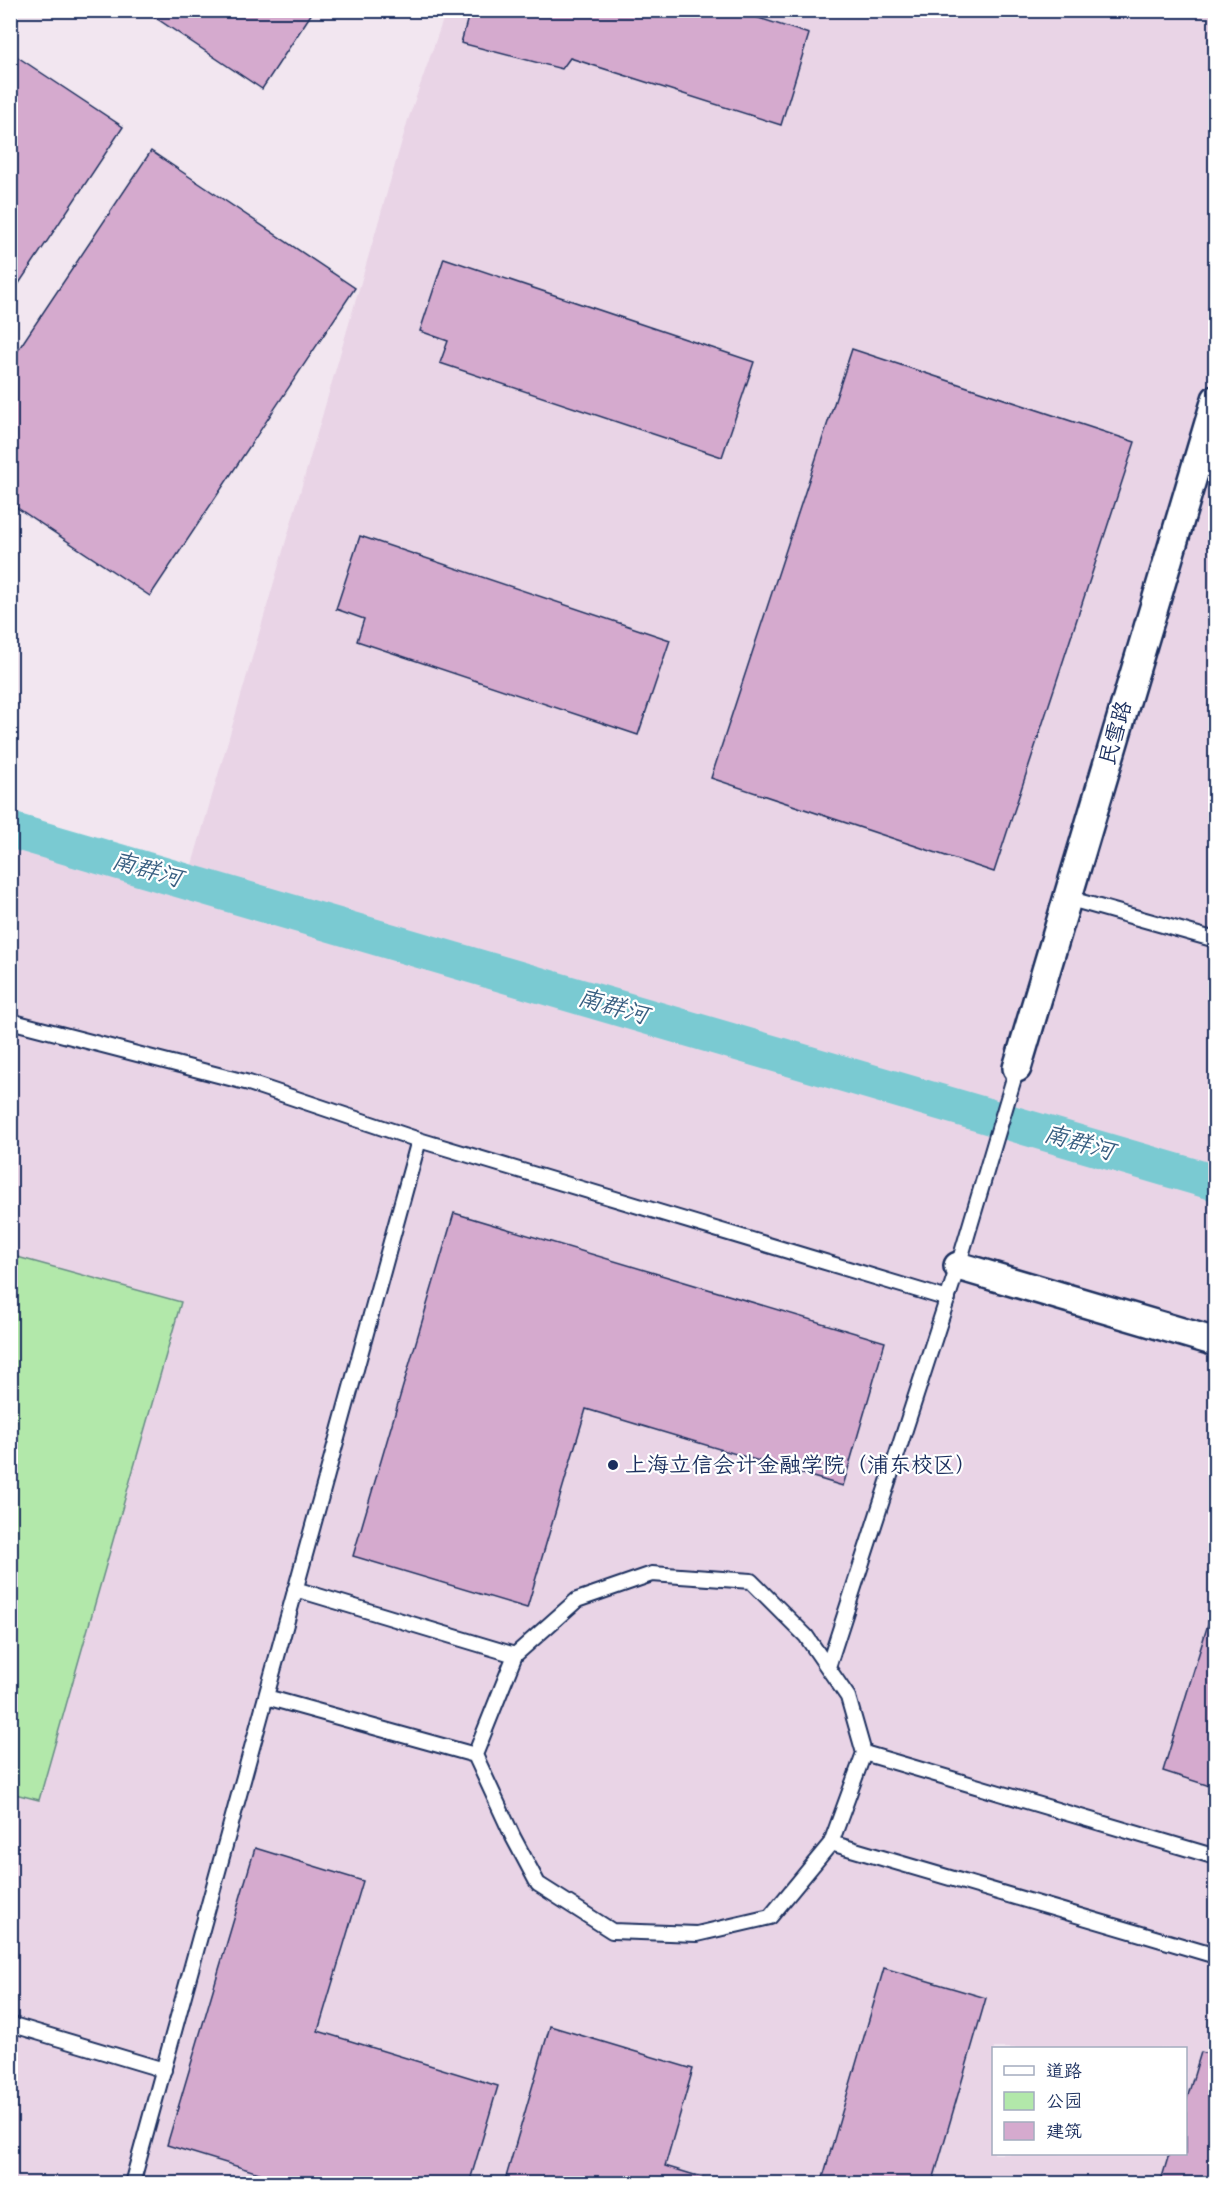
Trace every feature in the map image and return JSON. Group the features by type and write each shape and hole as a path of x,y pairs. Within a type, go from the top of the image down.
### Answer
{"street":[{"name":"民雪路","path":"1017,1068 1215,399"},
{"path":"958,1266 1215,1342"}],"lane":[{"path":"1067,898 1215,940"},
{"path":"10,1021 249,1083 419,1140 948,1299"},
{"path":"828,1667 948,1299 1017,1068"},
{"path":"132,2184 419,1140"},
{"path":"652,1574 751,1581 806,1636 828,1667 848,1697 864,1753 831,1843 770,1917 697,1934 612,1931 538,1884 513,1837 475,1755 515,1656 577,1600 652,1574"},
{"path":"295,1589 515,1656"},
{"path":"266,1697 475,1755"},
{"path":"864,1753 1215,1857"},
{"path":"831,1843 1215,1956"},
{"path":"10,2024 164,2070"}],"shaded area":[{"name":"上海立信会计金融学院（浦东校区）","path":"446,11 1215,11 1215,2183 11,2183 10,830 187,882 408,120"}],"green space":[{"path":"10,1255 181,1302 39,1800 11,1793"}],"building":[{"path":"144,10 314,10 262,89"},
{"path":"470,10 734,10 809,34 781,125 570,58 562,69 461,43"},
{"path":"10,52 123,127 10,297"},
{"path":"151,151 355,288 150,596 10,503 10,362"},
{"path":"444,258 754,362 722,457 440,363 448,341 420,331"},
{"path":"852,349 1135,442 994,872 711,778"},
{"path":"360,536 670,640 638,735 357,641 364,619 336,609"},
{"path":"454,1213 885,1342 843,1486 586,1409 527,1608 353,1556"},
{"path":"1216,1598 1216,1788 1163,1771"},
{"path":"255,1848 363,1881 318,2031 498,2086 469,2184 295,2184 167,2145"},
{"path":"884,1968 986,1998 932,2184 821,2184"},
{"path":"550,2026 693,2069 665,2166 724,2184 504,2184"},
{"path":"1201,2052 1216,2056 1216,2184 1160,2184 1169,2155 1187,2155 1187,2099"}],"waterway":[{"name":"南群河","path":"10,830 1216,1183"}],"place":[{"name":"上海立信会计金融学院（浦东校区）","path":"613,1465"}]}
